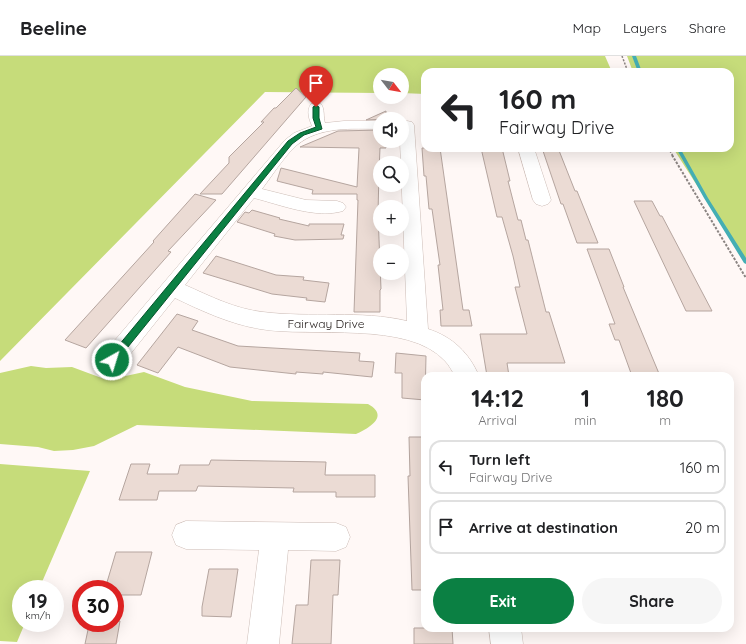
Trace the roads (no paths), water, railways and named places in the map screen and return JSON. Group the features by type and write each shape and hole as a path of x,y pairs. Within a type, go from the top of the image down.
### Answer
{"street":[{"path":"316,107 316,118 320,128"},
{"path":"112,360 290,143 302,134 320,128 344,125 373,125"},
{"path":"409,125 418,334"},
{"path":"527,152 542,200"},
{"path":"250,191 306,206 337,207"},
{"name":"Fairway Drive","path":"171,288 238,315 260,321 295,324 370,324 388,326 418,334 432,340 450,352 460,361 466,372"},
{"path":"186,534 336,537"},
{"path":"263,644 275,536"},
{"path":"506,632 507,644"}],"waterway":[{"path":"634,56 638,68"},
{"path":"680,152 706,198 746,262"}]}
